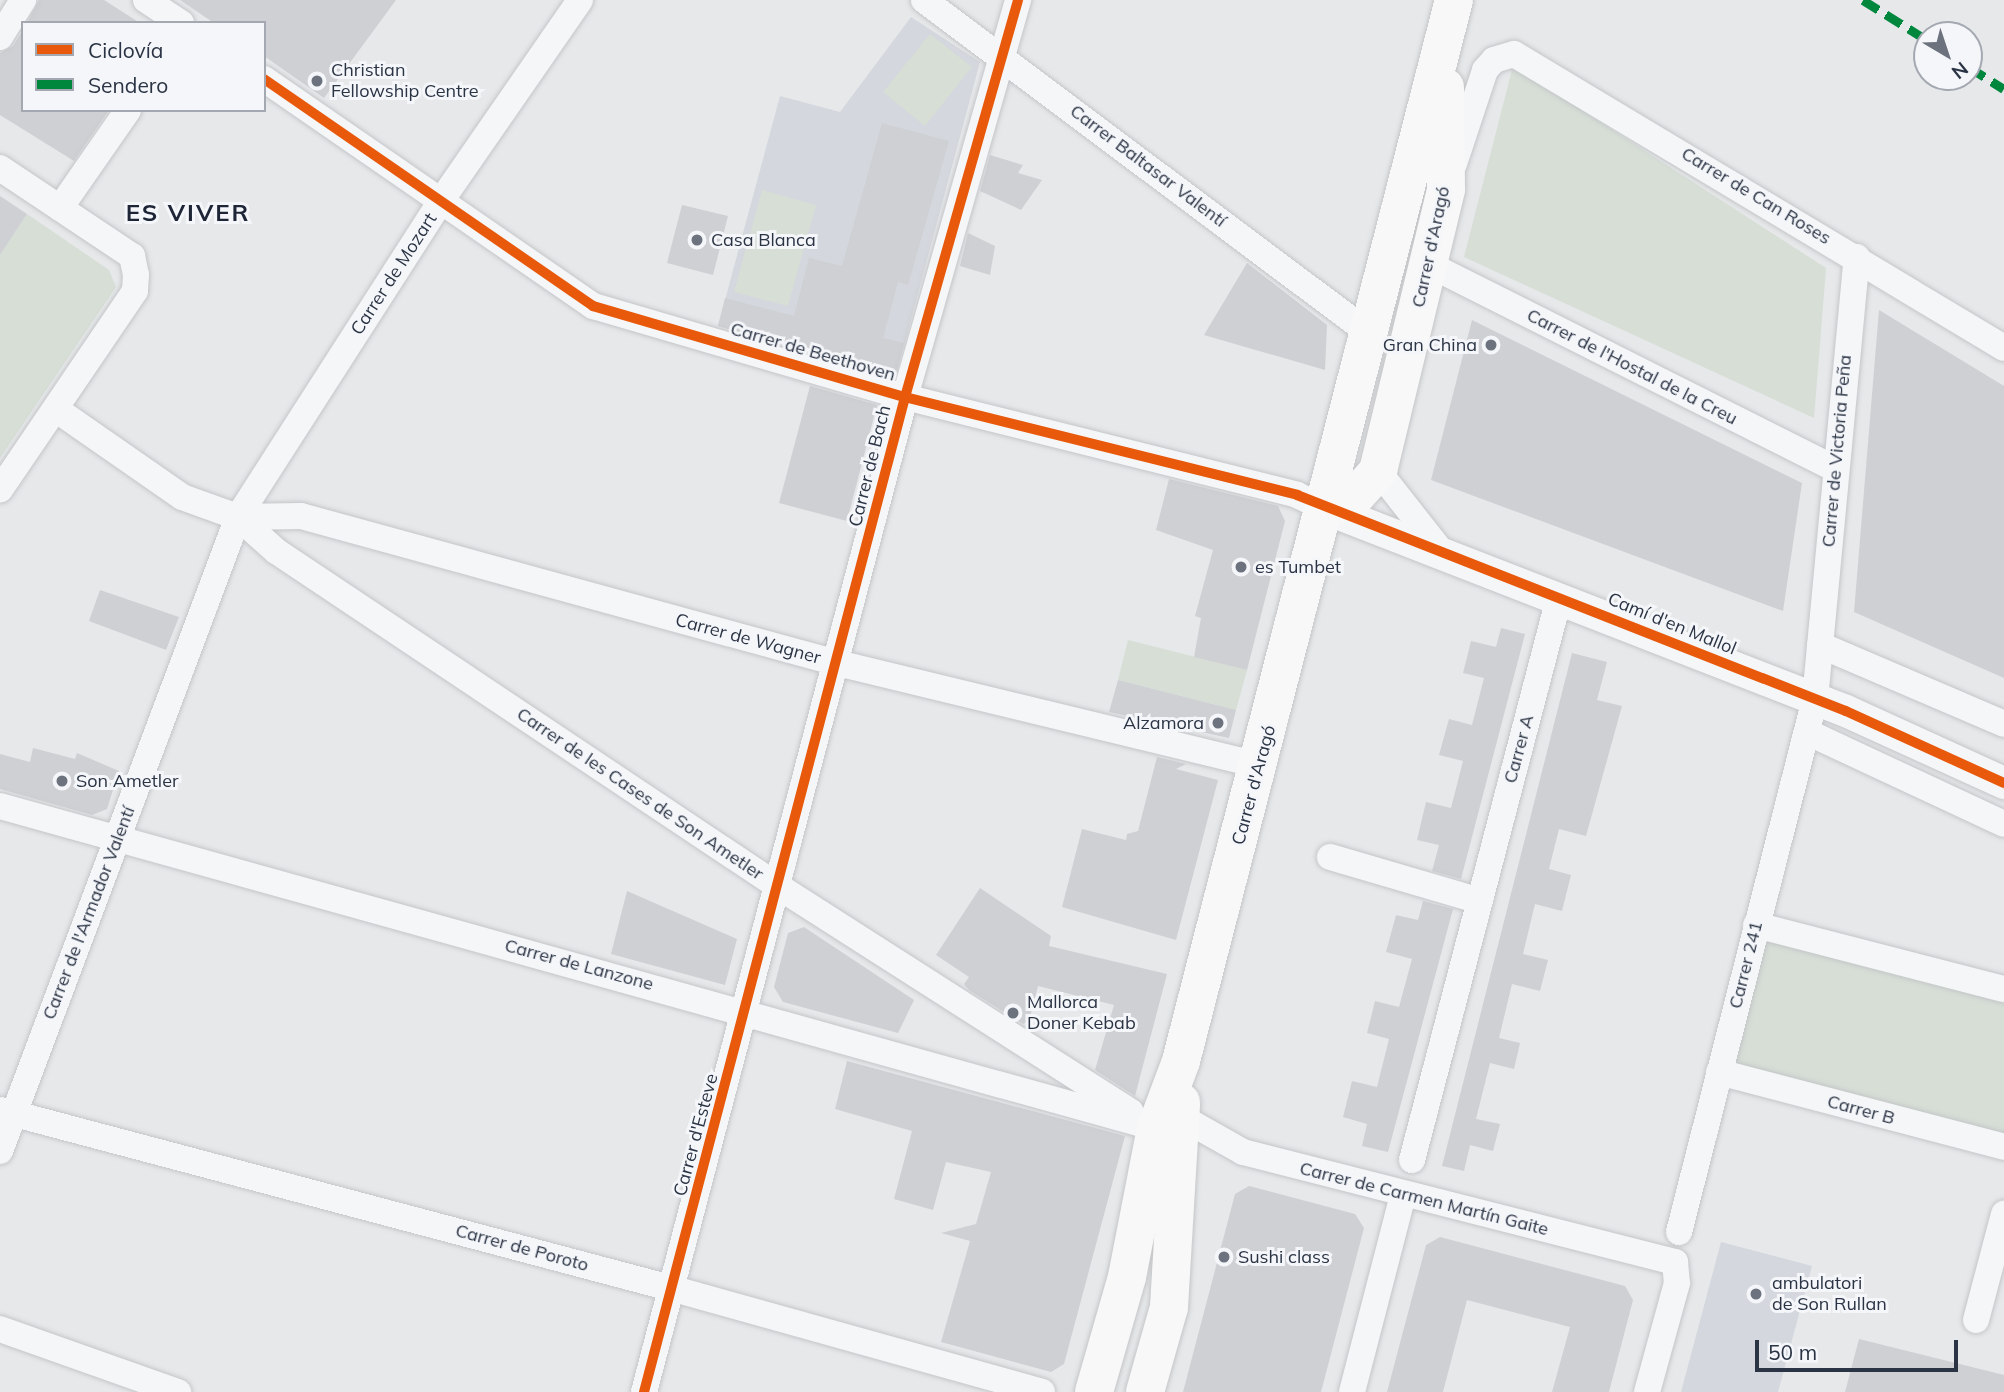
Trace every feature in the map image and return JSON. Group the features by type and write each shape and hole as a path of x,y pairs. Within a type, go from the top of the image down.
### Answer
{"main road":[{"name":"Carrer d'Aragó","path":"1324,508 1353,499 1378,471 1430,265 1446,189 1449,16"},
{"name":"Carrer d'Aragó","path":"1094,1392 1168,1123 1181,1061 1449,16"},
{"path":"1144,1392 1169,1307 1177,1169 1168,1123"}],"street":[{"path":"0,37 23,0"},
{"path":"146,0 178,21"},
{"name":"Carrer de Mozart","path":"238,517 441,201 580,0"},
{"name":"Carrer Baltasar Valentí","path":"924,0 1369,333"},
{"name":"Carrer de Bach","path":"776,885 837,663 905,397 1018,0"},
{"name":"Carrer de Can Roses","path":"1446,189 1485,70 1504,55 1527,59 2004,348"},
{"name":"Carrer de Beethoven","path":"266,80 593,306 905,397 1297,495 1324,508"},
{"path":"60,208 127,112"},
{"path":"0,168 132,256 136,275 135,291 57,410 0,490"},
{"name":"Carrer de Victoria Peña","path":"1815,699 1834,468 1857,257"},
{"name":"Carrer de l'Hostal de la Creu","path":"1430,265 1834,468"},
{"path":"57,410 182,497 238,517"},
{"path":"1378,471 1444,555"},
{"name":"Camí d'en Mallol","path":"1324,508 1846,711 2004,783"},
{"name":"Carrer de Wagner","path":"238,517 301,516 837,663 1259,765"},
{"name":"Carrer de l'Armador Valentí","path":"0,1151 6,1112 118,839 238,517"},
{"name":"Carrer de les Cases de Son Ametler","path":"238,517 276,551 776,885 1168,1123"},
{"name":"Carrer A","path":"1412,1160 1559,598"},
{"path":"1820,645 2004,724"},
{"name":"Carrer 241","path":"1679,1232 1815,699"},
{"path":"1807,732 2004,824"},
{"name":"Carrer de Lanzone","path":"0,806 746,1011 1168,1123"},
{"path":"1330,857 1480,901"},
{"name":"Carrer d'Esteve","path":"644,1392 674,1289 776,885"},
{"path":"1756,925 2004,989"},
{"name":"Carrer B","path":"1719,1072 2004,1147"},
{"name":"Carrer de Poroto","path":"6,1112 674,1289 1042,1392"},
{"name":"Carrer de Carmen Martín Gaite","path":"1168,1123 1243,1152 1403,1195 1675,1262 1677,1283 1647,1392"},
{"path":"1352,1392 1403,1195"},
{"path":"1976,1320 2004,1214"},
{"path":"0,1329 178,1392"}],"shaded area":[{"path":"911,17 980,62 897,372 718,326 780,96 840,112"},
{"path":"930,34 972,67 925,126 883,92"},
{"path":"1513,66 1826,268 1814,418 1464,257"},
{"path":"762,190 816,205 788,306 734,292"},
{"path":"27,214 109,270 116,287 0,458 0,255"},
{"path":"1128,640 1247,670 1236,710 1118,680"},
{"path":"1756,925 2004,989 2004,1147 1719,1072"},
{"name":"ambulatori de Son Rullan","path":"1721,1242 1812,1266 1778,1392 1681,1392"}],"building":[{"path":"39,0 104,0 137,21 28,21"},
{"path":"180,0 396,0 324,98 266,57 266,21 211,21"},
{"path":"21,33 21,112 108,112 74,161 0,115 0,53 13,46"},
{"path":"882,123 949,141 908,285 898,282 883,338 904,343 896,372 886,369 885,375 718,326 725,298 794,316 809,258 842,266"},
{"path":"990,155 1023,165 1018,173 1042,180 1021,210 980,191"},
{"path":"0,196 27,214 0,255"},
{"name":"Casa Blanca","path":"682,205 728,216 713,275 667,263"},
{"path":"968,233 995,246 990,275 960,266"},
{"path":"1247,263 1327,325 1325,370 1204,335"},
{"path":"1879,310 2004,386 2004,678 1854,612"},
{"path":"1472,320 1802,483 1783,611 1431,480"},
{"path":"810,386 877,405 847,521 779,503"},
{"path":"1169,479 1278,506 1285,521 1247,670 1194,657 1201,618 1195,616 1213,550 1156,530"},
{"path":"100,590 179,617 166,650 89,621"},
{"path":"1501,628 1525,634 1461,879 1432,871 1439,845 1417,840 1426,802 1451,808 1463,761 1439,755 1449,719 1472,725 1484,678 1463,673 1471,641 1496,647"},
{"path":"1572,653 1607,662 1597,700 1622,706 1586,836 1559,829 1549,869 1571,875 1562,911 1535,904 1523,954 1548,960 1540,991 1512,984 1499,1038 1520,1043 1514,1069 1490,1063 1476,1119 1500,1124 1493,1151 1470,1145 1464,1171 1442,1166"},
{"path":"1118,680 1236,710 1229,738 1109,712"},
{"name":"Son Ametler","path":"33,748 75,759 77,753 119,771 107,809 92,815 0,789 0,754 30,762"},
{"path":"1157,757 1186,764 1176,769 1218,780 1176,940 1062,907 1082,829 1126,840 1127,834 1138,831"},
{"path":"980,888 1051,936 1049,946 1167,974 1135,1096 1095,1070 1114,1005 1038,986 1029,1021 1023,1024 969,990 964,984 969,977 936,955"},
{"path":"627,891 737,939 725,985 611,954"},
{"path":"1423,901 1453,909 1388,1152 1362,1146 1367,1124 1343,1117 1352,1081 1377,1087 1389,1039 1367,1033 1375,1001 1399,1007 1412,959 1386,952 1396,915 1418,920"},
{"path":"804,927 914,1000 898,1033 783,1002 774,987 788,933"},
{"path":"847,1061 1125,1136 1064,1364 1051,1372 941,1342 970,1241 941,1233 976,1224 991,1172 946,1162 933,1210 894,1199 912,1131 835,1109"},
{"path":"1249,1186 1355,1214 1364,1228 1321,1392 1183,1392 1235,1194"},
{"path":"1440,1237 1625,1286 1633,1300 1609,1392 1552,1392 1570,1327 1467,1300 1443,1392 1387,1392 1426,1245"},
{"path":"1859,1339 2004,1375 2004,1392 1845,1392"}],"marked path":[{"path":"1863,0 1913,31"},
{"path":"1983,76 2004,89"}],"cycle path":[{"path":"644,1392 905,397 1018,0"},
{"path":"266,80 593,306 905,397 1297,495 1846,711 2004,783"}],"place":[{"name":"Christian Fellowship Centre","path":"317,81"},
{"name":"Casa Blanca","path":"697,240"},
{"name":"Gran China","path":"1491,345"},
{"name":"es Tumbet","path":"1241,567"},
{"name":"Alzamora","path":"1218,723"},
{"name":"Son Ametler","path":"62,781"},
{"name":"Mallorca Doner Kebab","path":"1013,1013"},
{"name":"Sushi class","path":"1224,1257"},
{"name":"ambulatori de Son Rullan","path":"1756,1294"}],"district":[{"name":"ES VIVER","path":"188,213"}]}
